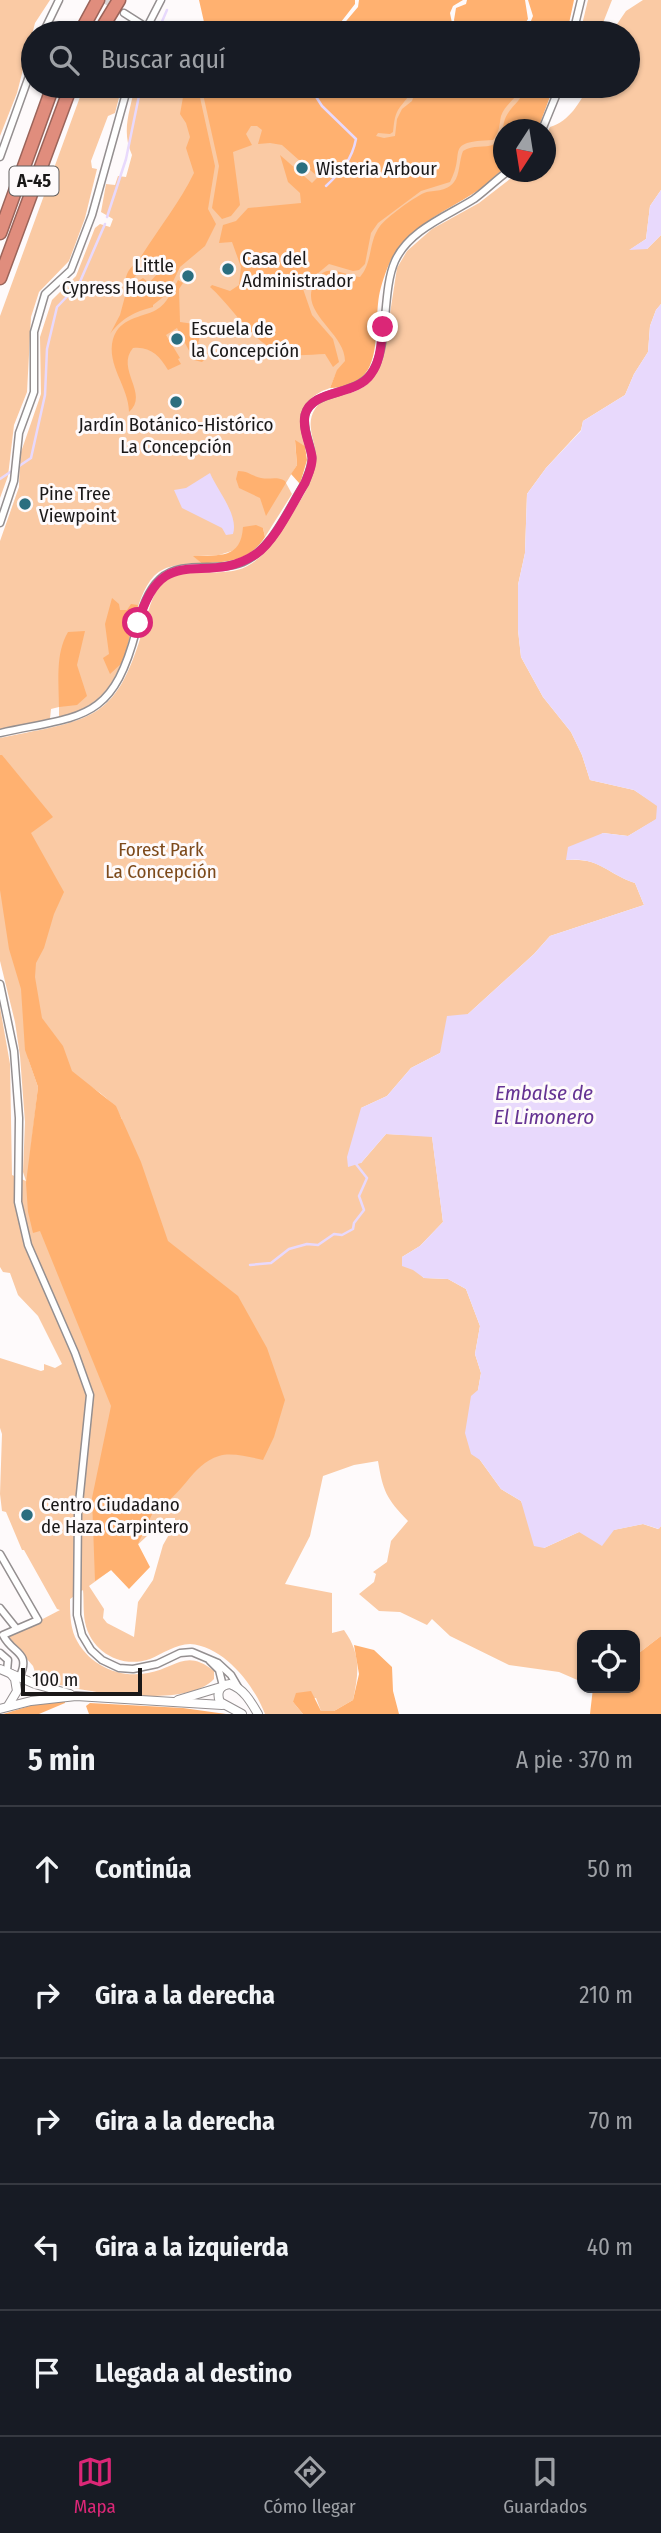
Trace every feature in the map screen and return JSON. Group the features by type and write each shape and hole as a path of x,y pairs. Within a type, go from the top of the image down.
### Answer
{"highway":[{"path":"87,21 98,0"},
{"path":"106,21 119,0"},
{"name":"A-45","path":"0,233 49,98"},
{"name":"A-45","path":"0,278 67,98"}],"street":[{"path":"49,21 59,0"},
{"path":"150,21 161,0"},
{"path":"576,21 580,0"},
{"path":"124,13 134,21"},
{"path":"0,157 21,98"},
{"path":"0,523 14,481 19,433 34,392 34,332 45,294 71,270 92,215 125,98"},
{"path":"546,119 555,98"},
{"path":"0,733 72,718 100,704 119,683 145,603 156,583 164,576 182,568 228,566 260,552 305,483 309,472 312,459 305,414 322,396 359,386 372,373 379,356 394,263 401,249 430,225 475,198 495,182"},
{"path":"0,984 14,1051 19,1118 18,1202 28,1245 75,1353 90,1395 78,1513 77,1615 82,1635 91,1650 102,1660 119,1668 133,1669 157,1664 180,1653 192,1652 218,1662 231,1675 239,1689 239,1702 227,1706 76,1696 52,1697 4,1707"},
{"path":"0,1554 38,1620 3,1635 25,1665 9,1673"},
{"path":"0,1608 16,1628"},
{"path":"0,1653 8,1660 9,1673 15,1679 17,1691 13,1702 4,1707"},
{"path":"206,1657 219,1670 222,1687 218,1697 227,1706 242,1714"},
{"path":"9,1673 76,1696"},
{"path":"172,1702 230,1684 250,1699 258,1714"}],"green space":[{"path":"0,0 50,0 36,21 21,21 21,77 0,136"},
{"path":"588,0 612,0 604,21 583,21"},
{"name":"Forest Park La Concepción","path":"643,0 661,0 661,190 650,206 646,239 631,249 647,249 661,235 661,304 650,326 648,352 625,395 583,421 581,430 546,468 527,494 525,553 518,585 518,630 521,657 543,697 571,732 590,780 634,790 657,805 657,819 628,836 603,833 566,860 595,863 635,883 644,905 550,936 468,1014 440,1053 411,1068 387,1096 361,1108 361,1163 386,1134 432,1136 443,1222 420,1246 402,1257 424,1278 448,1279 466,1289 480,1326 475,1354 481,1373 478,1390 480,1460 501,1489 521,1501 544,1548 579,1532 613,1530 643,1524 658,1529 661,1526 661,1636 640,1652 640,1630 577,1630 577,1680 559,1672 509,1665 450,1636 432,1619 427,1625 400,1612 379,1611 359,1594 374,1582 376,1574 373,1572 387,1562 391,1541 408,1521 387,1494 378,1461 354,1465 323,1476 310,1536 285,1584 332,1593 332,1633 344,1630 356,1655 357,1681 353,1700 334,1711 321,1711 316,1698 293,1702 303,1714 265,1714 253,1691 236,1669 226,1659 203,1646 180,1646 139,1662 118,1660 101,1650 88,1633 84,1618 83,1590 70,1599 71,1623 81,1647 96,1662 116,1672 137,1674 158,1671 188,1660 196,1661 214,1671 214,1679 199,1689 153,1696 97,1692 30,1676 35,1672 33,1666 8,1637 10,1632 60,1610 22,1550 6,1512 2,1511 0,1358 41,1371 44,1370 44,1364 55,1368 62,1364 38,1316 18,1295 10,1273 3,1272 0,1267 0,1007 10,1064 12,1175 26,1181 23,1172 25,1122 20,1056 15,1022 0,961 0,738 81,719 99,710 113,697 125,678 154,597 168,578 175,575 237,570 253,563 266,551 299,503 313,473 316,459 311,423 315,409 330,398 358,390 376,374 383,359 397,268 407,251 432,229 479,203 506,182 556,182 556,124 568,116 582,98 640,98 640,21 619,21 626,11","holes":["28,1058 82,1082 106,1097 122,1119 27,1183 38,1087","166,1518 175,1518 175,1524 163,1545 153,1580 138,1602 134,1637 107,1623 103,1618 104,1609 89,1586 111,1570"]},
{"path":"80,98 119,98 115,113 108,116 91,161 92,168 97,169 85,218 69,261 39,292 31,317 27,392 14,425 8,476 0,498 0,316"},
{"name":"Jardín Botánico-Histórico La Concepción","path":"132,98 540,98 516,119 493,119 493,165 381,245 365,345 335,376 330,388 320,392 307,403 302,418 305,446 295,441 297,465 286,483 292,494 265,537 263,528 248,546 219,555 194,556 201,563 176,565 159,572 144,592 119,669 103,694 92,704 77,711 59,717 59,707 51,709 50,719 0,729 0,541 19,487 20,455 41,394 40,337 52,300 76,276 95,228 100,224 110,227 113,219 101,212 106,184 115,185 118,176 126,177 132,155 127,129"}],"shaded area":[{"path":"199,0 355,0 355,4 342,21 204,21"},
{"path":"359,0 463,0 453,6 450,13 452,21 346,21 358,7"},
{"path":"467,0 525,0 528,19 454,21 456,8 466,4"},
{"path":"528,0 574,0 570,21 531,21 533,16"},
{"path":"183,98 200,98 215,166 208,209 216,224 205,246 180,267 167,294 153,307 124,320 110,334 120,315 127,289 143,278 149,283 158,273 151,266 155,260 152,257 132,280 125,283 129,270 169,215 194,173 186,148 190,137 180,114"},
{"path":"204,98 408,98 397,113 393,132 378,133 376,136 384,138 395,136 397,119 413,98 514,98 500,119 493,119 493,140 461,146 450,182 421,191 378,223 371,233 365,264 359,270 353,271 329,264 311,279 307,287 302,286 312,315 333,339 339,362 333,367 325,354 292,355 267,346 210,287 212,285 230,291 239,285 241,267 232,242 219,243 223,225 236,221 248,208 301,203 300,193 288,182 280,155 312,183 318,177 282,145 258,144 262,130 251,126 246,134 252,145 233,152 240,205 231,216 222,219 212,208 219,166"},
{"path":"519,98 550,98 542,119 505,119"},
{"path":"493,144 493,178 478,191 416,229 391,260 380,292 376,341 369,369 360,379 348,386 330,388 337,370 345,361 338,341 312,303 311,293 316,280 327,271 360,277 367,265 380,226 419,195 451,185 457,175 463,151"},
{"path":"178,280 183,283 179,289 180,322 194,324 193,333 201,334 198,343 207,348 207,357 202,362 194,360 177,328 166,335 181,364 168,370 154,353 133,348 128,364 136,397 129,412 126,394 113,358 113,339 126,322 150,313 164,304"},
{"path":"295,440 305,446 307,460 300,484 291,474 297,465"},
{"path":"238,471 285,481 266,516 260,498 239,488 236,479"},
{"path":"256,525 263,528 265,537 245,556 228,561 201,563 193,556 227,553 238,545 243,527"},
{"path":"112,598 119,604 120,610 127,610 131,604 138,605 123,662 110,674 103,658 109,654 105,624"},
{"path":"85,631 77,665 87,696 77,705 59,707 61,649 68,632"},
{"path":"0,755 53,817 31,833 64,892 36,963 35,977 42,1018 63,1046 72,1071 116,1106 141,1162 168,1241 238,1296 267,1348 285,1400 274,1437 263,1460 229,1455 209,1460 172,1497 155,1508 138,1544 150,1567 129,1589 111,1570 95,1581 92,1498 111,1406 40,1231 33,1233 28,1212 26,1183 38,1087 25,1050 21,989 9,949 0,890"},
{"path":"661,1636 661,1714 590,1714 592,1693 640,1693 640,1652"},
{"path":"354,1645 374,1650 392,1667 393,1691 399,1714 303,1714 293,1702 296,1693 311,1691 321,1711 334,1711 353,1700 359,1674"},
{"path":"65,1700 65,1703 39,1714 3,1714 43,1702"},
{"path":"90,1703 183,1708 226,1714 89,1714 86,1706"}],"water":[{"path":"661,190 661,235 647,249 629,250 646,239 650,206"},
{"name":"Embalse de El Limonero","path":"661,304 661,1526 659,1529 643,1524 614,1530 602,1546 579,1532 544,1548 534,1546 521,1501 501,1489 480,1460 471,1454 465,1433 471,1396 478,1390 481,1373 475,1354 480,1326 466,1289 448,1279 424,1278 402,1266 402,1257 420,1246 443,1222 432,1137 386,1134 361,1163 348,1167 347,1157 361,1108 387,1096 411,1068 440,1053 447,1016 468,1014 550,936 644,905 635,883 594,863 577,859 566,860 568,847 603,833 628,836 656,819 657,806 634,790 590,780 571,732 543,697 521,657 518,585 525,553 527,494 546,468 581,431 583,421 625,395 648,352 650,326"},
{"path":"210,473 230,511 233,534 226,535 222,528 182,508 174,490 186,488"}],"waterway":[{"path":"162,21 167,10"},
{"path":"107,217 126,159 139,98"},
{"path":"317,98 356,139 345,165 326,186"},
{"path":"0,479 31,458 45,395 47,349 57,307 79,284 105,224"},
{"path":"250,1265 271,1263 289,1249 307,1244 318,1245 334,1234 342,1235 353,1229 354,1223 364,1210 359,1196 367,1178 356,1164"}],"tunnel":[{"path":"104,0 124,13"}],"place":[{"name":"Wisteria Arbour","path":"302,168"},
{"name":"Casa del Administrador","path":"228,269"},
{"name":"Little Cypress House","path":"188,276"},
{"name":"Escuela de la Concepción","path":"177,339"},
{"name":"Jardín Botánico-Histórico La Concepción","path":"176,402"},
{"name":"Pine Tree Viewpoint","path":"25,504"},
{"name":"Centro Ciudadano de Haza Carpintero","path":"27,1515"}],"route":[{"path":"138,623 148,595 164,576 182,568 228,566 260,552 305,483 309,472 312,459 305,414 322,396 359,386 372,373 379,356 383,327"}]}
